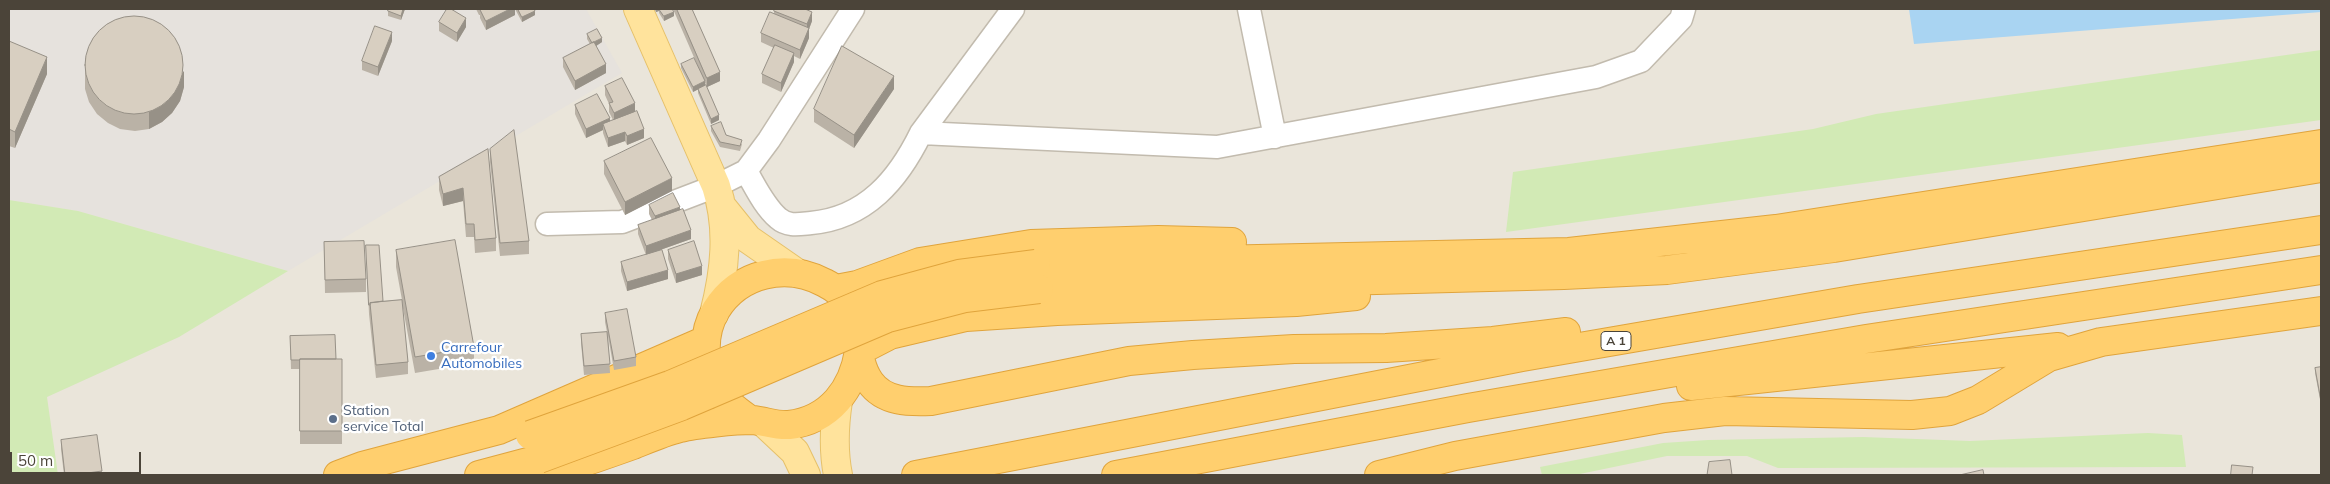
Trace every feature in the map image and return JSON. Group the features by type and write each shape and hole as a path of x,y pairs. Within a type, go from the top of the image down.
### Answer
{"highway":[{"path":"859,350 890,335 966,317 1057,311 1296,302 1566,264 1776,229 2321,144"},
{"path":"836,289 858,285 920,262 1031,244 1158,240 1668,270 1834,248 2321,168"},
{"name":"A 1","path":"916,475 1522,357 1858,299 2321,230"},
{"path":"479,475 537,457 682,406 888,318 965,298 1037,276 1566,264"},
{"path":"1116,475 1468,408 1866,339 2321,270"},
{"path":"756,421 732,406 716,387 707,364 706,340 714,314 722,300 734,288 748,280 772,273 797,273 816,278 836,289 848,304 857,329 859,350 869,382 878,390 904,402 931,401 1129,361 1294,349 1386,348 1493,341 1858,299"},
{"path":"1468,408 1804,375 2101,342 2321,312"},
{"path":"338,475 362,466 499,430 706,340"},
{"path":"1379,475 1454,456 1664,418 1725,411 1912,415 1950,411 1978,400 2049,357 2101,342"},
{"path":"383,475 537,457 580,464 681,428 756,421 789,425 807,421 823,413 838,401 849,386 856,369 859,350"}],"main road":[{"path":"638,9 719,197 748,238 797,273"},
{"path":"714,314 724,270 719,197"},
{"path":"838,401 834,428 834,452 838,475"},
{"path":"756,421 795,452 806,475"}],"street":[{"path":"547,224 622,222 719,197 746,170 769,140 853,9"},
{"path":"746,170 766,204 778,219 788,224 819,222 847,216 878,196 911,154 921,133 1013,9"},
{"path":"1249,9 1274,137"},
{"path":"921,133 1217,147 1596,77 1641,61 1681,19 1684,9"}],"shaded area":[{"path":"9,9 2321,9 2321,475 9,475"},
{"path":"9,9 586,9 622,73 288,271 78,211 9,200"}],"green space":[{"path":"2321,50 2321,120 1506,232 1513,172 1813,129 1876,114"},
{"path":"9,200 78,211 288,271 179,337 47,397 58,475 9,475"},
{"path":"2148,433 2182,435 2186,467 1778,468 1747,456 1667,456 1575,475 1542,475 1540,467 1663,443 1708,440 1863,437 1970,441"}],"water":[{"path":"1909,9 2321,9 2321,12 1914,44"}],"building":[{"path":"388,9 403,9 401,16 388,11"},
{"path":"447,9 451,9 466,18 457,33 439,22"},
{"path":"480,9 510,9 486,21"},
{"path":"518,9 534,9 535,11 522,17"},
{"path":"659,9 672,9 674,12 664,16"},
{"path":"677,9 692,9 720,72 707,78"},
{"path":"775,9 805,9 812,12 807,24 774,11"},
{"path":"770,12 809,28 800,50 761,33"},
{"path":"124,16 144,16 153,19 169,30 180,46 183,55 183,75 180,84 169,100 153,111 144,114 124,114 107,106 93,92 85,75 85,55 93,38 107,24"},
{"path":"375,26 392,32 378,67 362,61"},
{"path":"597,29 602,38 592,43 587,34"},
{"path":"9,41 47,57 15,132 9,129"},
{"path":"594,42 606,64 575,81 563,58"},
{"path":"775,45 794,53 781,83 762,74"},
{"path":"842,46 894,76 854,135 814,109"},
{"path":"694,58 705,81 693,87 681,64"},
{"path":"622,78 635,103 614,113 609,103 613,102 605,86"},
{"path":"706,85 719,115 711,119 698,89"},
{"path":"597,94 610,118 586,129 575,105"},
{"path":"637,111 644,129 627,136 625,132 608,138 603,124"},
{"path":"721,122 726,135 742,140 740,146 720,142 711,126"},
{"path":"514,130 529,241 500,243 490,149"},
{"path":"651,138 672,178 625,202 604,161"},
{"path":"488,149 496,238 475,240 474,224 466,224 463,188 443,194 439,177"},
{"path":"673,193 680,207 655,216 649,205"},
{"path":"683,209 691,230 646,246 638,225"},
{"path":"455,240 474,347 415,357 396,250"},
{"path":"364,241 366,279 325,280 324,242"},
{"path":"694,241 702,266 676,274 668,250"},
{"path":"366,245 379,245 383,301 370,303 370,305 369,305"},
{"path":"662,250 668,270 627,282 621,262"},
{"path":"402,300 408,362 376,365 370,303"},
{"path":"627,309 636,357 614,361 605,313"},
{"path":"607,332 610,364 584,366 581,334"},
{"path":"335,335 336,359 291,360 290,336"},
{"path":"300,359 342,359 342,431 300,431"},
{"path":"2321,367 2321,401 2315,368"},
{"path":"97,435 102,471 65,475 61,440"},
{"path":"1730,460 1732,475 1707,475 1709,462"},
{"path":"2232,465 2253,467 2252,475 2231,475"},
{"path":"1983,470 1984,475 1960,475"}],"place":[{"name":"Carrefour Automobiles","path":"431,356"},
{"name":"Station service Total","path":"333,419"}]}
